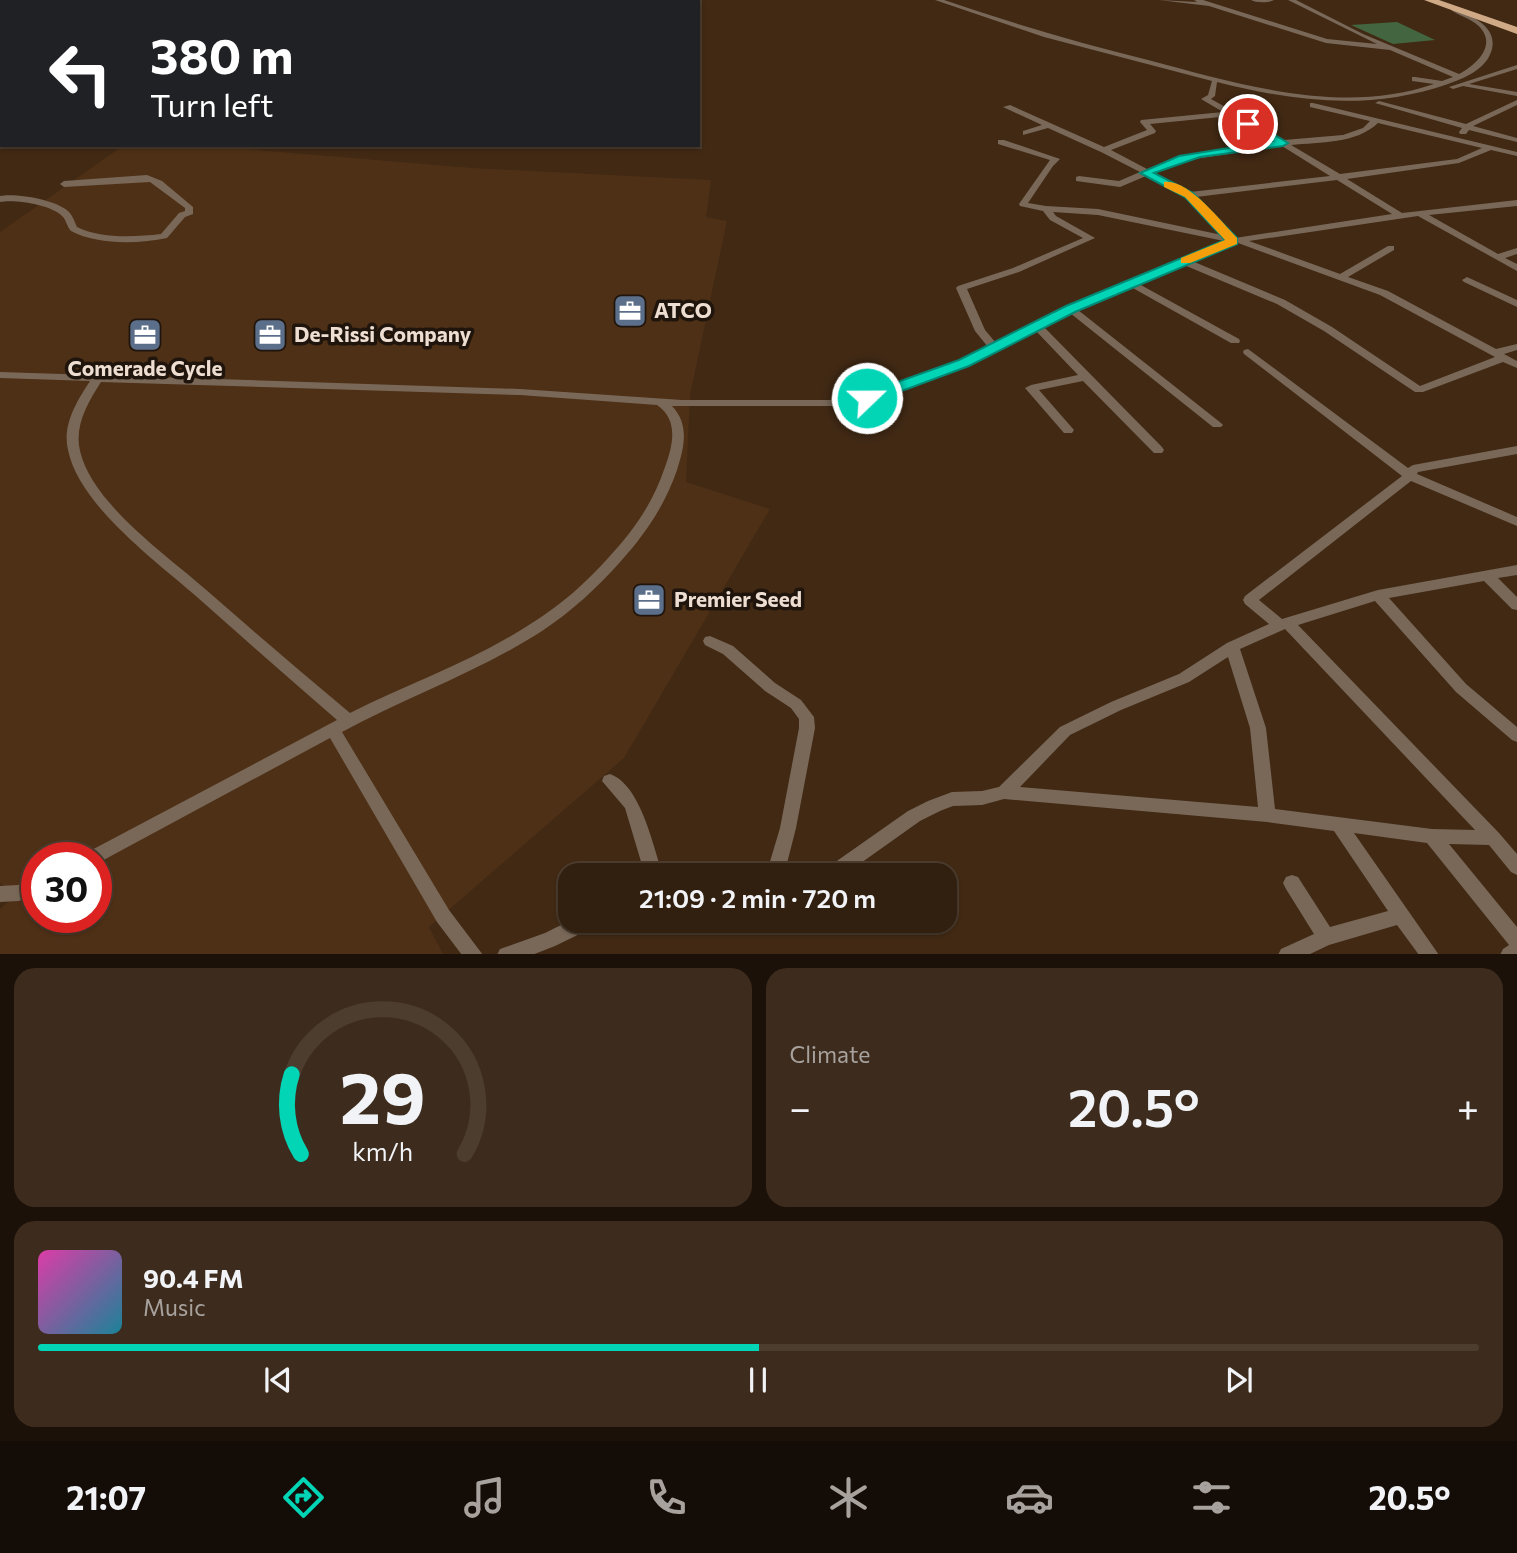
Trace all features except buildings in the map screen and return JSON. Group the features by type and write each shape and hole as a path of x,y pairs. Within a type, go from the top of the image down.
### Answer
{"highway":[{"path":"1429,0 1517,25"},
{"path":"1446,3 1517,31"}],"street":[{"path":"927,0 1056,42 1214,83 1517,154"},
{"path":"938,0 1059,40 1268,92 1308,98 1351,100 1422,93 1454,81 1481,64 1489,40 1479,23 1446,3"},
{"path":"1162,0 1217,6"},
{"path":"1197,0 1326,41 1391,48"},
{"path":"1254,0 1271,0"},
{"path":"1291,0 1454,81"},
{"path":"1297,101 1379,103 1422,93 1454,81 1515,69"},
{"path":"1415,79 1454,81 1517,94"},
{"path":"1214,83 1210,96 1205,99 1283,143 1401,216"},
{"path":"1379,103 1517,140"},
{"path":"1354,104 1354,111 1359,116"},
{"path":"1454,139 1476,120 1516,104"},
{"path":"1007,107 1104,150 1189,195 1233,240"},
{"path":"1104,150 1152,131 1144,122 1146,121 1231,114"},
{"path":"1079,179 1120,184 1179,159 1344,136 1366,130 1376,120"},
{"path":"1026,133 1046,126"},
{"path":"1001,142 1056,159 1049,164 1023,204 1046,209 1098,212 1233,240 1343,276 1409,305 1517,365"},
{"path":"1189,195 1459,161 1491,148"},
{"path":"0,200 13,197 40,203 66,214 71,226 78,232 100,236 164,236 182,215 190,212 189,208 172,197 156,180 147,178 64,184"},
{"path":"0,375 659,400 813,404 867,398 964,363 1071,309 1233,240 1419,213 1517,203"},
{"path":"994,347 980,331 961,288 1016,270 1090,238 1053,218 1046,209"},
{"path":"1419,213 1517,268"},
{"path":"1343,276 1391,248"},
{"path":"1497,257 1517,251"},
{"path":"1183,261 1281,302 1328,329 1419,390 1517,347"},
{"path":"1467,280 1517,304"},
{"path":"1132,284 1235,341"},
{"path":"1071,309 1216,425"},
{"path":"1038,327 1158,450"},
{"path":"1248,352 1410,476 1517,522"},
{"path":"1068,430 1031,388 1087,377"},
{"path":"97,379 81,404 74,427 73,451 81,472 121,522 349,721"},
{"path":"112,847 349,721 523,636 579,593 607,566 652,513 665,486 677,453 680,434 678,421 670,407 659,400"},
{"path":"1517,450 1413,469 1410,476 1250,600 1284,624 1493,838 1517,867"},
{"path":"1004,792 1065,731 1184,678 1232,647 1284,624 1378,595 1517,570"},
{"path":"1489,577 1517,605"},
{"path":"1378,595 1461,688 1517,736"},
{"path":"710,641 743,662 770,687 796,704 806,718 807,728 788,828 776,863"},
{"path":"1232,647 1258,728 1267,815"},
{"path":"333,730 443,916 474,954"},
{"path":"610,781 632,805 650,863"},
{"path":"847,863 914,816 934,806 952,799 982,798 1004,792 1267,815 1432,836 1493,838"},
{"path":"1339,825 1430,954"},
{"path":"1432,836 1517,941"},
{"path":"1292,883 1326,937"},
{"path":"1,895 21,892"},
{"path":"1287,954 1326,937 1401,916"},
{"path":"506,954 564,933"},
{"path":"1509,954 1517,950"}],"shaded area":[{"path":"121,147 223,147 472,168 711,180 706,217 727,221 690,395 686,482 770,509 624,758 429,927 443,954 0,954 0,909 15,896 0,883 0,232"}],"green space":[{"path":"1397,22 1435,40 1393,44 1351,25"}],"slow traffic":[{"path":"1168,185 1189,195 1228,239 1233,241 1185,260"}],"place":[{"name":"ATCO","path":"630,311"},
{"name":"Comerade Cycle","path":"145,335"},
{"name":"De-Rissi Company","path":"270,335"},
{"name":"Premier Seed","path":"649,600"}],"route":[{"path":"867,398 964,363 1071,309 1233,241 1228,239 1189,195 1145,173 1179,159 1200,154 1283,143 1248,124"}]}
